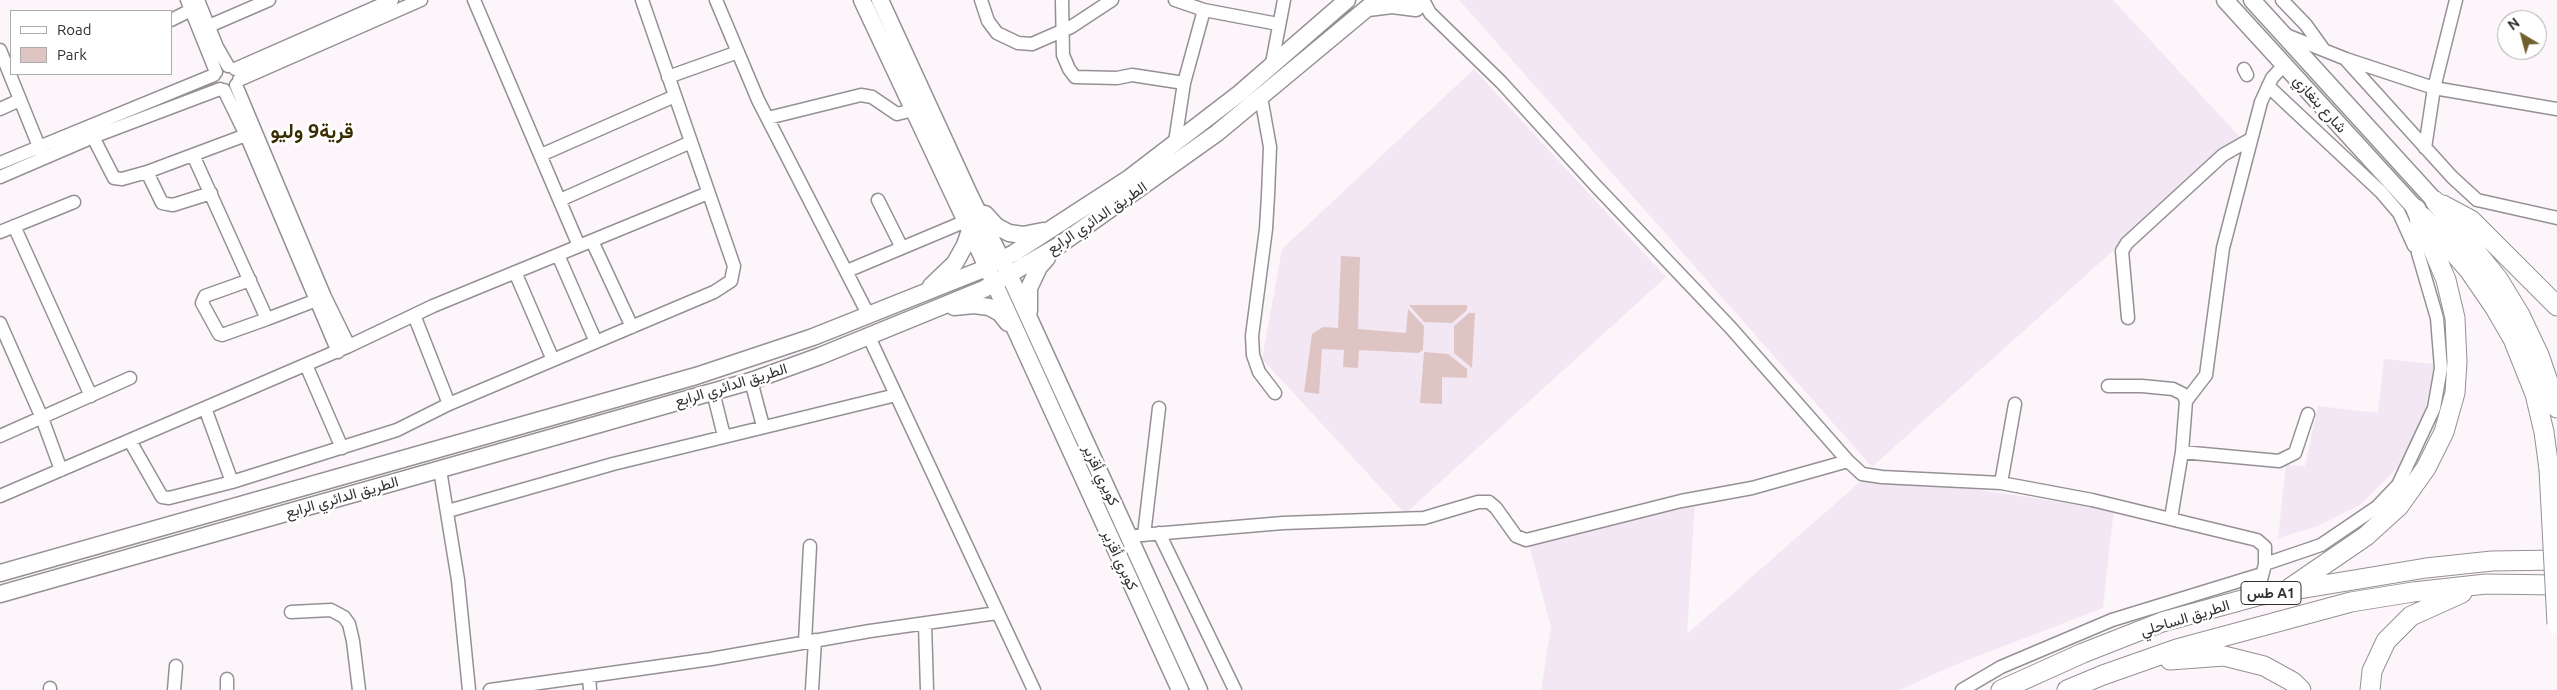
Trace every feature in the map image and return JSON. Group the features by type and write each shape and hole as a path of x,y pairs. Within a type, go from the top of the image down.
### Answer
{"highway":[{"path":"2435,201 2471,220 2557,306"},
{"path":"2435,201 2498,279 2520,315 2539,355 2557,408"},
{"path":"2416,209 2440,233 2470,270 2496,308 2526,367 2544,432 2557,624"},
{"path":"2286,591 2366,536 2399,506 2426,468 2444,432 2455,393 2457,362 2455,318 2446,280 2416,209"},
{"name":"الطريق الساحلي","path":"2001,690 2162,622 2257,596 2435,567 2492,561 2557,560"},
{"path":"2370,690 2372,671 2386,641 2411,616 2441,601 2486,584"},
{"name":"الطريق الساحلي","path":"2067,690 2103,675 2178,649 2351,602 2413,592 2486,584 2557,585"},
{"path":"2103,675 2174,659 2224,656 2264,666 2293,682 2301,690"}],"main road":[{"name":"كوبري أقزير","path":"862,0 987,267 1180,690"},
{"path":"880,0 970,196 996,226 1009,233 1023,235 1041,232 1061,224"},
{"name":"الطريق الدائري الرابع","path":"0,574 696,376 812,337 914,298 987,267 1061,224 1128,179 1240,93 1272,63 1347,0"},
{"name":"شارع بنغازي","path":"2225,0 2416,209"},
{"name":"شارع بنغازي","path":"2252,0 2435,201"},
{"path":"1372,4 1420,5"},
{"name":"الطريق الدائري الرابع","path":"0,594 751,381 869,337 994,284 1058,246 1217,133 1372,4"},
{"name":"كويري أقزير","path":"970,196 1136,535 1199,690"},
{"path":"914,298 937,282 955,263 965,246 968,226"},
{"path":"1036,332 1027,299 1028,288 1039,267 1058,246"},
{"path":"930,311 974,305 990,307 1000,313 1020,340"}],"street":[{"path":"209,26 269,0"},
{"path":"192,3 215,73 214,81 230,80 392,0"},
{"path":"0,163 93,137 422,0"},
{"path":"474,0 579,246"},
{"path":"130,441 162,497 169,498 232,482 397,430 449,404 714,292 730,281 734,266 642,0"},
{"path":"716,0 768,118 868,314"},
{"path":"981,0 988,21 997,33 1006,39 1018,43 1032,44 1062,32 1112,0"},
{"path":"1062,0 1064,62 1071,74 1078,79 1118,78 1132,75 1184,83"},
{"path":"1175,0 1204,10 1278,24"},
{"path":"1272,63 1284,0"},
{"path":"2282,0 2306,25 2324,50"},
{"path":"2425,148 2434,88 2456,0"},
{"path":"192,3 209,26 250,134 343,349"},
{"path":"172,19 192,3"},
{"path":"1420,5 1501,82 1596,186 1730,327 1848,461 1862,474 1882,477 2001,483 2172,518 2257,540 2265,547 2264,569 2257,596"},
{"path":"1175,142 1184,83 1204,10"},
{"path":"2282,33 2346,59 2434,88 2557,109"},
{"path":"0,50 41,152"},
{"path":"668,77 738,52"},
{"path":"2346,59 2425,148 2477,200 2557,218"},
{"path":"2186,401 2206,376 2223,248 2261,102 2272,78 2284,65"},
{"path":"0,177 41,152 215,73 219,68 230,80"},
{"path":"1962,690 2000,667 2112,620 2264,569 2321,545 2377,507 2398,485 2434,408 2441,368 2437,318 2418,253 2399,213 2381,192 2268,86"},
{"path":"768,118 861,95 872,97 897,114 913,110"},
{"path":"541,155 675,96"},
{"path":"1261,97 1270,147 1266,229 1252,336 1253,355 1259,372 1275,393"},
{"path":"0,109 20,100"},
{"path":"93,137 114,178 122,179 147,172 250,134"},
{"path":"2128,318 2122,251 2127,242 2223,155 2251,139"},
{"path":"560,200 691,142"},
{"path":"193,155 267,319"},
{"path":"147,172 162,203 172,205 211,193"},
{"path":"0,496 343,349 414,315 708,193"},
{"path":"878,200 902,248"},
{"path":"0,232 74,202"},
{"path":"2416,209 2418,253"},
{"path":"14,226 91,396"},
{"path":"847,271 902,248 968,226"},
{"path":"592,241 632,327"},
{"path":"558,255 596,342"},
{"path":"515,272 553,360"},
{"path":"250,280 205,296 202,303 219,334 222,335 320,299"},
{"path":"414,315 449,404"},
{"path":"1,327 42,418 62,470"},
{"path":"869,337 1034,690"},
{"path":"306,365 342,448"},
{"path":"0,436 130,378"},
{"path":"751,381 763,426"},
{"path":"2108,386 2142,386 2173,389 2183,394 2186,401 2182,452 2172,518"},
{"path":"712,392 724,436"},
{"path":"448,511 612,464 896,395"},
{"path":"2001,483 2015,404"},
{"path":"205,408 232,482"},
{"path":"1160,408 1136,535 1283,523 1424,518 1478,502 1488,502 1496,508 1516,536 1526,540 1682,501 1752,488 1848,461"},
{"path":"2182,452 2279,461 2295,454 2308,414"},
{"path":"440,470 448,511 469,690"},
{"path":"1159,533 1235,690"},
{"path":"810,546 812,690"},
{"path":"291,612 331,610 344,617 349,624 354,641 358,690"},
{"path":"490,690 711,658 997,613"},
{"path":"925,624 927,690"},
{"path":"174,690 176,666"},
{"path":"589,676 590,690"}],"shaded area":[{"path":"1459,0 2113,0 2240,137 1872,467"},
{"path":"1474,69 1666,277 1405,514 1262,359 1282,249"},
{"path":"2384,359 2434,364 2425,411 2408,450 2397,468 2360,505 2315,527 2278,538 2286,465 2305,466 2318,406 2378,413"},
{"path":"1862,480 1927,483 2114,509 2103,608 1952,666 1900,690 1541,690 1551,627 1529,545 1695,501 1687,634"}],"green space":[{"path":"1341,256 1360,257 1358,329 1406,333 1408,309 1424,326 1423,350 1418,353 1359,350 1358,368 1343,367 1344,350 1322,349 1319,394 1304,392 1312,334 1323,327 1338,328"},
{"path":"1409,305 1467,305 1467,310 1452,323 1424,322"},
{"path":"1469,313 1475,313 1472,368 1454,353 1454,326"},
{"path":"1424,352 1448,354 1467,369 1467,378 1442,377 1442,404 1420,403"}],"district":[{"name":"قرية9 وليو","path":"312,131"}]}
